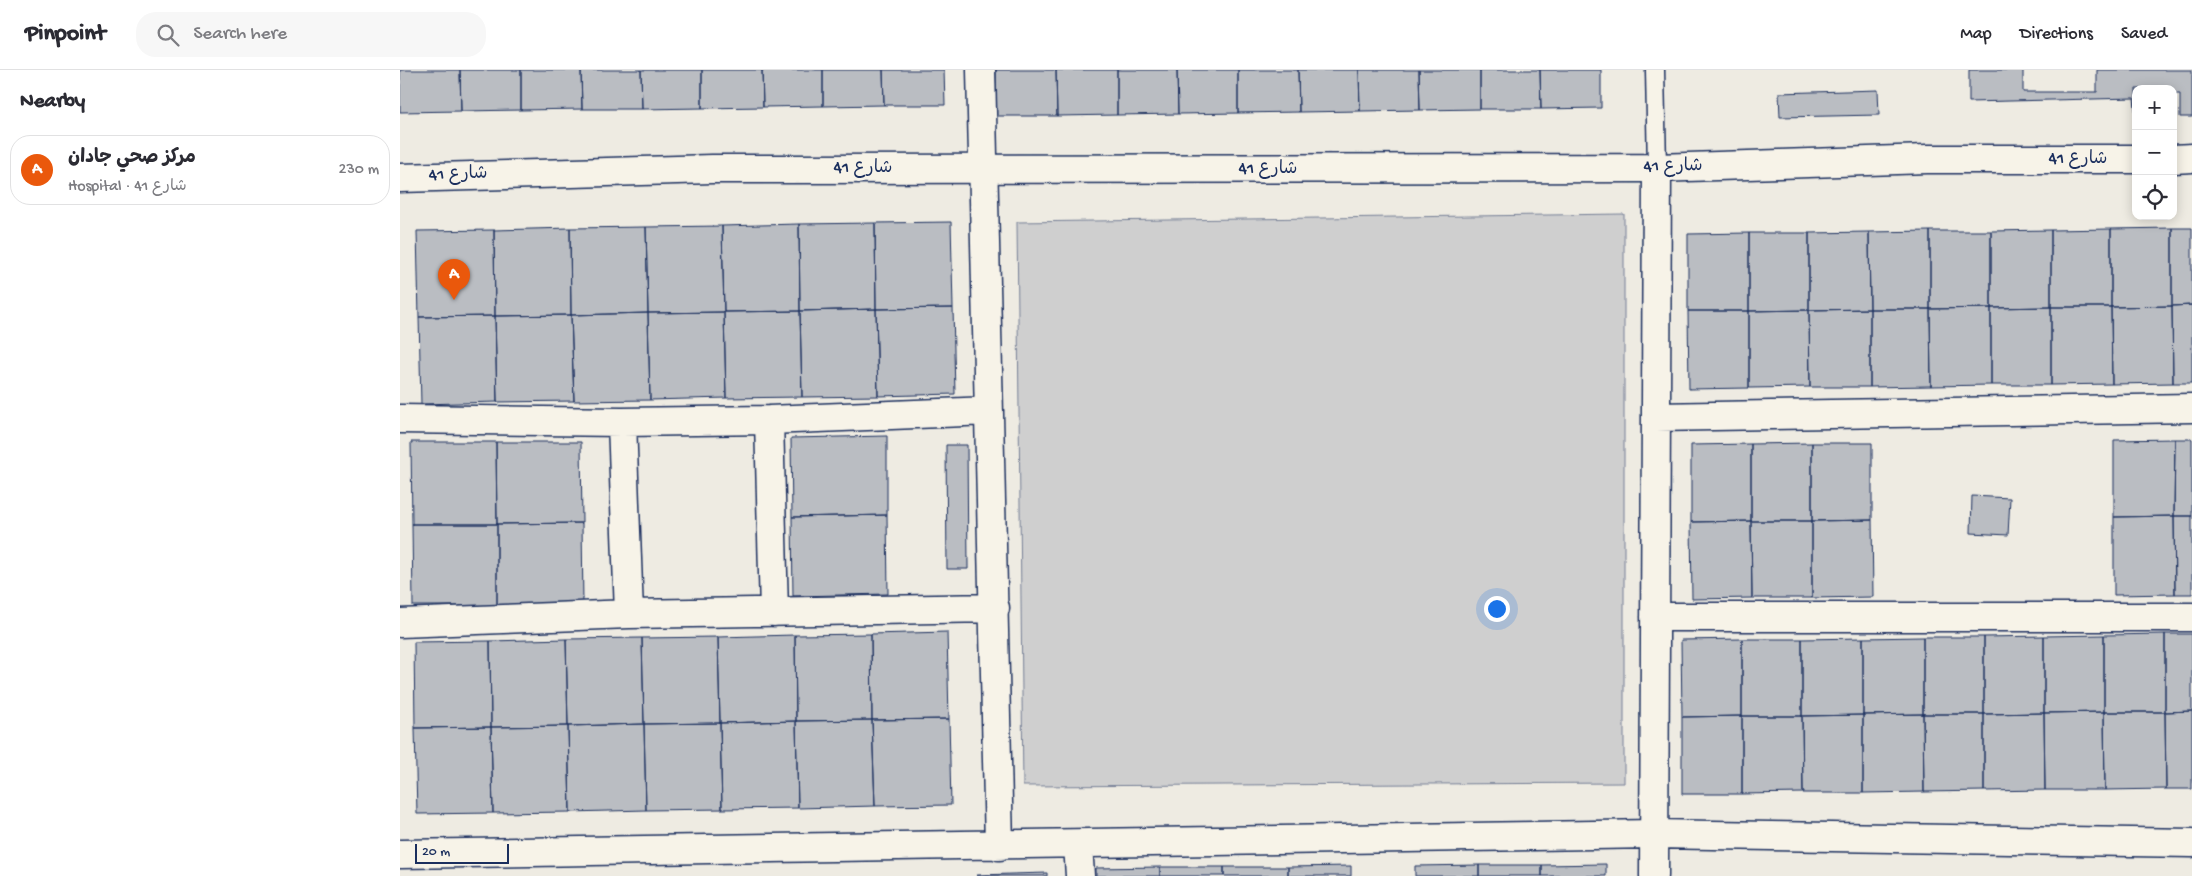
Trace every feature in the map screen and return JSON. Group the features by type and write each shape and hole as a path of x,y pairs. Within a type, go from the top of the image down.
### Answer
{"street":[{"path":"981,70 1000,846"},
{"path":"2177,158 2192,158"},
{"name":"شارع 41","path":"400,178 712,169 982,167 1274,169 1657,168 1927,159 2132,159"},
{"path":"1654,876 1657,168"},
{"path":"1656,417 2192,408"},
{"path":"400,419 622,422 769,420 989,410"},
{"path":"769,420 774,612"},
{"path":"622,422 629,614"},
{"path":"400,623 629,614 995,608"},
{"path":"1655,617 2192,617"},
{"path":"400,854 1000,846 1654,834 2192,843"},
{"path":"1078,844 1080,876"}],"lane":[{"path":"1655,70 1657,168"}],"shaded area":[{"path":"1624,214 1624,783 1023,786 1017,222"}],"building":[{"path":"400,70 460,70 461,111 400,112"},
{"path":"460,70 521,70 521,110 461,111"},
{"path":"521,70 581,70 582,109 521,110"},
{"path":"581,70 641,70 642,109 582,109"},
{"path":"641,70 702,70 702,108 642,109"},
{"path":"702,70 762,70 763,107 702,108"},
{"path":"762,70 823,70 823,106 763,107"},
{"path":"823,70 883,70 884,105 823,106"},
{"path":"883,70 944,70 945,105 884,105"},
{"path":"996,70 1056,70 1057,116 996,116"},
{"path":"1056,70 1117,70 1117,115 1057,116"},
{"path":"1117,70 1177,70 1178,114 1117,115"},
{"path":"1177,70 1238,70 1238,113 1178,114"},
{"path":"1238,70 1298,70 1299,112 1238,113"},
{"path":"1298,70 1359,70 1360,111 1299,112"},
{"path":"1359,70 1419,70 1420,110 1360,111"},
{"path":"1419,70 1480,70 1480,109 1420,110"},
{"path":"1480,70 1540,70 1541,109 1480,109"},
{"path":"1540,70 1601,70 1601,108 1541,109"},
{"path":"1969,70 2023,70 2023,92 2097,92 2097,70 2192,70 2192,117 2180,117 2180,94 2177,94 2177,85 2132,85 2132,98 1969,102"},
{"path":"1878,90 1879,115 1780,117 1779,93"},
{"path":"951,222 953,308 876,309 875,223"},
{"path":"875,223 876,309 800,311 799,224"},
{"path":"799,224 800,311 724,312 722,226"},
{"path":"722,226 724,312 648,313 646,227"},
{"path":"646,227 648,313 571,315 570,228"},
{"path":"570,228 571,315 495,316 494,230"},
{"path":"2172,228 2172,306 2111,307 2111,229"},
{"path":"2172,228 2192,228 2192,305 2172,306"},
{"path":"2111,229 2111,307 2051,307 2051,230"},
{"path":"494,230 495,316 419,317 417,231"},
{"path":"2051,230 2051,307 1991,308 1991,231"},
{"path":"1930,231 1930,309 1870,309 1869,232"},
{"path":"1930,231 1991,231 1991,308 1930,309"},
{"path":"1869,232 1870,309 1809,310 1809,233"},
{"path":"1749,233 1749,311 1688,311 1688,234"},
{"path":"1749,233 1809,233 1809,310 1749,311"},
{"path":"2192,305 2192,383 2173,383 2172,306"},
{"path":"2172,306 2173,383 2112,384 2111,307"},
{"path":"2051,307 2051,385 1991,385 1991,308"},
{"path":"2051,307 2111,307 2112,384 2051,385"},
{"path":"953,308 955,394 878,396 876,309"},
{"path":"1991,308 1991,385 1931,386 1930,309"},
{"path":"876,309 878,396 802,397 800,311"},
{"path":"1870,309 1870,387 1810,387 1809,310"},
{"path":"1870,309 1930,309 1931,386 1870,387"},
{"path":"1809,310 1810,387 1749,388 1749,311"},
{"path":"800,311 802,397 726,398 724,312"},
{"path":"1688,311 1749,311 1749,388 1689,389"},
{"path":"724,312 726,398 650,400 648,313"},
{"path":"648,313 650,400 574,401 571,315"},
{"path":"571,315 574,401 497,402 495,316"},
{"path":"495,316 497,402 421,404 419,317"},
{"path":"887,436 887,515 792,517 791,438"},
{"path":"2175,439 2174,516 2114,517 2114,440"},
{"path":"2175,439 2192,439 2192,516 2174,516"},
{"path":"411,442 496,442 497,524 412,524"},
{"path":"496,442 581,442 582,523 497,524"},
{"path":"1812,443 1812,521 1751,521 1751,444"},
{"path":"1812,443 1872,443 1872,520 1812,521"},
{"path":"1751,444 1751,521 1691,522 1691,445"},
{"path":"946,445 967,445 968,569 947,569"},
{"path":"1972,496 2010,498 2008,535 1971,533"},
{"path":"887,515 888,594 793,596 792,517"},
{"path":"2174,516 2175,594 2114,595 2114,517"},
{"path":"2174,516 2192,516 2192,594 2175,594"},
{"path":"1872,520 1873,597 1812,598 1812,521"},
{"path":"1751,521 1752,598 1692,599 1691,522"},
{"path":"1751,521 1812,521 1812,598 1752,598"},
{"path":"582,523 583,605 497,606 497,524"},
{"path":"412,524 497,524 497,606 413,606"},
{"path":"947,632 949,719 872,720 871,634"},
{"path":"871,634 872,720 796,721 795,635"},
{"path":"2165,634 2165,712 2104,712 2104,635"},
{"path":"2165,634 2192,634 2192,711 2165,712"},
{"path":"795,635 796,721 720,723 718,637"},
{"path":"2104,635 2104,712 2044,713 2044,636"},
{"path":"2044,636 2044,713 1984,714 1984,637"},
{"path":"718,637 720,723 644,724 642,638"},
{"path":"1923,637 1923,714 1863,715 1863,638"},
{"path":"1923,637 1984,637 1984,714 1923,714"},
{"path":"642,638 644,724 568,726 566,639"},
{"path":"1863,638 1863,715 1802,716 1802,639"},
{"path":"566,639 568,726 491,727 490,641"},
{"path":"1742,639 1742,716 1682,717 1681,640"},
{"path":"1742,639 1802,639 1802,716 1742,716"},
{"path":"490,641 491,727 415,728 414,642"},
{"path":"2192,711 2192,789 2166,789 2165,712"},
{"path":"2104,712 2105,790 2045,790 2044,713"},
{"path":"2104,712 2165,712 2166,789 2105,790"},
{"path":"2044,713 2045,790 1984,791 1984,714"},
{"path":"1923,714 1924,792 1863,793 1863,715"},
{"path":"1923,714 1984,714 1984,791 1924,792"},
{"path":"1863,715 1863,793 1803,793 1802,716"},
{"path":"1742,716 1742,794 1682,794 1682,717"},
{"path":"1742,716 1802,716 1803,793 1742,794"},
{"path":"949,719 951,805 875,806 872,720"},
{"path":"872,720 875,806 798,808 796,721"},
{"path":"796,721 798,808 722,809 720,723"},
{"path":"720,723 722,809 646,810 644,724"},
{"path":"644,724 646,810 570,812 568,726"},
{"path":"568,726 570,812 493,813 491,727"},
{"path":"491,727 493,813 417,814 415,728"},
{"path":"1606,864 1606,876 1542,876 1542,865"},
{"path":"1479,865 1479,876 1415,876 1415,866"},
{"path":"1479,865 1542,865 1542,876 1479,876"},
{"path":"1351,866 1351,876 1288,876 1288,867"},
{"path":"1160,867 1160,876 1096,876 1096,868"},
{"path":"1160,867 1224,867 1224,876 1160,876"},
{"path":"1224,867 1288,867 1288,876 1224,876"},
{"path":"1047,873 1047,876 977,876 977,875"}],"place":[{"name":"مركز صحي جادان","path":"454,300"}]}
